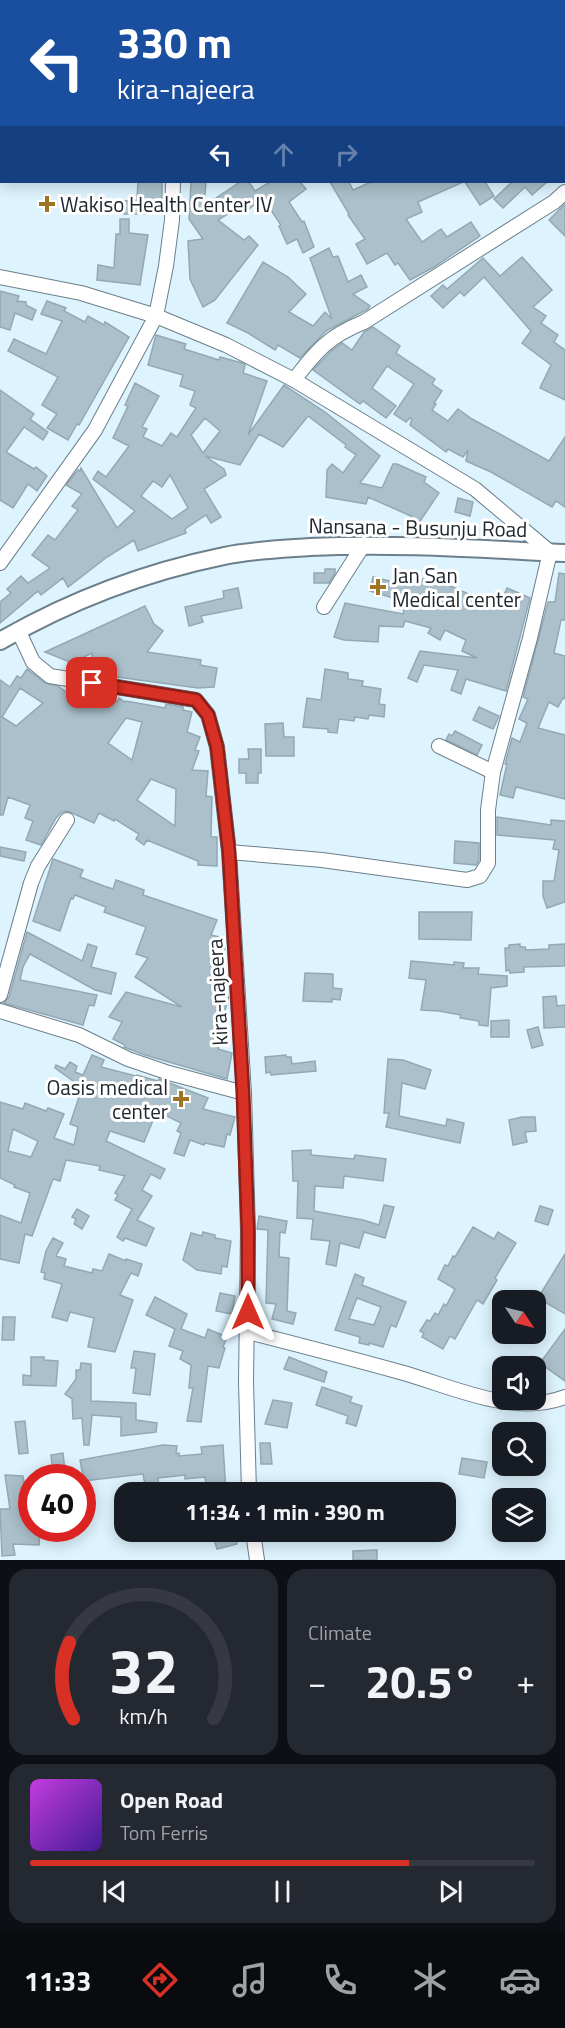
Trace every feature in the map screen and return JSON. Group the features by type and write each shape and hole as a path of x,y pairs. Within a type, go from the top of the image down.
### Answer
{"main road":[{"name":"Nansana - Busunju Road","path":"0,641 75,602 161,572 226,555 289,548 364,544 557,552"}],"street":[{"path":"1,561 95,430 156,316 170,231 173,183"},
{"path":"294,380 311,357 335,335 364,322 484,244 554,202 565,192"},
{"path":"0,277 81,292 156,316 226,345 294,380 475,489 557,552 530,638 494,772 488,810 488,863 480,876 467,880 322,860 229,852"},
{"path":"324,607 364,544"},
{"name":"kira-najeera","path":"18,630 33,662 50,676 196,700 208,715 217,747 229,852 243,1093 248,1231 246,1383 249,1482"},
{"path":"439,746 494,772"},
{"path":"0,994 31,883 67,820"},
{"path":"0,1011 79,1035 128,1059 169,1073 243,1093"},
{"path":"248,1332 401,1372 487,1398 537,1404 565,1396"},
{"path":"254,1542 257,1560"}],"building":[{"path":"138,183 162,183 162,200 137,199"},
{"path":"191,183 206,183 204,206 238,183 250,183 255,191 268,183 301,183 306,189 289,202 302,222 304,221 314,247 303,253 297,239 287,244 279,226 281,225 262,197 247,211 242,205 218,220 244,240 249,236 258,245 215,300 203,307 190,279 188,241 203,239 189,219"},
{"path":"331,183 350,183 353,190 369,183 461,183 418,202 422,212 406,219 422,242 441,229 447,237 471,222 480,236 410,280 398,263 395,265 387,253 367,264 356,244 365,239"},
{"path":"466,183 486,183 494,196 480,205"},
{"path":"511,183 546,183 532,195 525,187 503,208 494,199"},
{"path":"146,200 146,214 124,214 122,201"},
{"path":"565,204 565,236 549,220"},
{"path":"120,219 129,219 129,233 148,235 140,285 97,280 98,265 114,268 116,234 120,234"},
{"path":"329,248 333,257 338,256 348,282 361,275 367,287 353,294 370,306 368,309 326,331 300,358 278,345 275,350 227,323 263,262 288,277 306,294 289,312 313,326 325,312 332,319 310,258"},
{"path":"522,257 552,290 533,307 546,316 541,323 558,335 554,342 565,350 565,400 540,388 551,365 522,343 531,331 484,277 464,296 460,292 443,308 431,296 443,285 447,289 483,258 500,276"},
{"path":"0,291 19,296 17,301 26,302 26,305 36,310 32,320 15,313 10,330 0,327"},
{"path":"47,301 66,308 64,311 85,322 88,316 104,325 105,322 129,337 79,425 77,424 68,440 47,428 57,414 42,405 58,377 8,351 14,339 46,354 62,321 41,314"},
{"path":"373,327 400,346 396,353 435,379 432,384 442,391 432,410 448,421 458,409 549,461 565,437 565,507 556,501 552,507 491,472 466,461 468,450 463,457 448,449 446,452 410,425 412,419 406,422 394,414 414,384 387,366 372,388 396,406 386,418 363,401 360,404 313,370 342,343 352,350 364,332"},
{"path":"156,335 186,344 184,349 219,360 220,357 242,363 245,365 243,373 267,381 248,435 284,385 325,412 380,456 360,483 382,488 393,464 397,464 426,477 424,482 439,493 410,536 407,536 411,516 368,497 366,504 326,497 327,470 332,464 343,473 356,455 308,416 283,447 259,434 240,465 205,456 224,469 226,475 204,489 221,517 211,523 206,515 185,529 186,533 138,551 134,540 107,557 68,587 63,578 41,595 38,591 0,623 0,602 11,593 7,589 21,576 28,583 50,568 32,555 48,535 55,540 78,510 72,506 82,494 66,485 78,470 80,471 81,468 117,528 135,511 93,479 98,471 106,477 129,446 113,438 128,406 125,405 135,383 159,396 142,427 147,429 143,437 162,446 171,433 177,437 196,408 190,405 195,391 180,386 183,375 148,365","holes":["205,418 220,431 203,453 191,435","170,475 188,508 172,519 141,496 153,481 162,487"]},
{"path":"0,390 34,414 30,419 48,432 43,440 24,427 6,452 34,469 36,467 47,476 37,491 28,484 13,508 0,500"},
{"path":"458,498 473,502 470,516 455,512"},
{"path":"325,569 335,569 329,583 314,583 314,573 325,573"},
{"path":"559,573 565,574 565,620 561,620 554,653 565,656 565,699 563,698 558,707 549,702 538,728 565,735 565,799 516,787 513,798 500,795 512,738 520,742 527,723 519,719 528,699 523,697 548,602 555,602"},
{"path":"401,575 422,582 423,579 448,585 500,605 507,588 530,598 506,691 466,679 461,694 451,690 458,670 424,665 417,682 408,678 420,651 477,658 462,651 466,640 445,630 440,640 428,633 431,628 405,621 403,627 379,626 378,642 344,640 334,637 345,603 403,614 406,602 370,591 373,577 398,583"},
{"path":"238,588 242,608 201,616 203,622 189,626 185,607 224,598 223,591"},
{"path":"145,606 154,624 163,631 147,652 201,660 200,665 217,668 214,687 198,688 110,676 112,672 91,670 92,653 72,663 45,652"},
{"path":"27,669 45,683 58,686 73,697 78,690 89,694 89,692 104,694 117,702 119,698 125,702 165,708 166,704 183,707 183,710 192,712 187,732 200,737 195,750 199,751 192,770 208,771 206,796 212,797 211,837 217,837 217,866 198,865 198,861 147,840 144,845 136,839 139,834 115,819 114,821 99,813 94,823 68,811 62,812 56,818 41,845 26,840 33,821 25,818 30,805 8,797 3,815 0,815 0,680 10,687 17,676 21,678","holes":["20,688 43,703 16,726 2,717","126,718 142,722 132,760 108,743","151,779 176,789 175,826 137,800"]},
{"path":"325,669 348,673 348,679 363,681 362,686 381,689 379,704 385,705 384,717 369,715 368,719 355,717 354,721 339,719 337,733 328,732 328,729 303,727 307,698 321,700"},
{"path":"479,707 499,716 493,729 473,720"},
{"path":"283,723 284,737 294,737 294,756 266,756 265,724"},
{"path":"455,731 482,745 477,755 446,740 449,734 452,736"},
{"path":"248,749 261,749 261,773 258,773 258,783 246,783 246,773 239,773 239,759 249,759"},
{"path":"497,817 551,825 551,820 565,821 565,902 547,908 543,896 543,881 554,881 559,850 553,849 555,840 497,835"},
{"path":"455,841 479,843 479,860 476,865 454,863"},
{"path":"0,847 26,852 24,861 0,856"},
{"path":"53,859 83,870 80,877 104,886 113,889 116,880 144,890 143,895 217,920 211,935 224,938 222,947 225,948 219,975 212,986 229,997 219,1030 222,1031 218,1049 232,1053 227,1079 145,1055 124,1047 125,1045 113,1039 122,1022 109,1017 126,992 182,1007 135,977 148,958 136,954 146,927 104,912 106,907 75,895 73,899 71,898 60,931 33,921"},
{"path":"419,912 472,912 471,940 419,939"},
{"path":"27,932 82,961 88,944 97,947 91,967 116,973 111,994 95,990 30,954 23,967 20,980 97,995 94,1006 89,1005 83,1025 4,1003 9,997"},
{"path":"520,944 520,947 525,947 526,950 549,949 549,945 565,944 565,966 524,967 524,972 510,973 509,970 506,971 505,948 509,948 509,945"},
{"path":"411,961 454,965 454,962 464,963 463,968 479,968 478,974 507,976 507,986 491,988 488,1026 479,1025 479,1021 460,1018 461,1015 421,1010 426,980 409,978"},
{"path":"305,973 333,974 333,988 342,989 340,1000 303,1001"},
{"path":"556,996 557,1006 565,1005 565,1027 544,1028 543,997"},
{"path":"509,1020 509,1037 491,1037 491,1021"},
{"path":"538,1027 543,1045 532,1048 527,1030"},
{"path":"92,1055 104,1060 101,1067 158,1081 159,1079 208,1098 203,1109 235,1117 230,1135 227,1134 224,1147 205,1143 204,1145 190,1140 184,1156 174,1153 181,1133 177,1131 181,1123 157,1111 144,1142 110,1131 106,1141 165,1169 160,1179 151,1174 142,1190 152,1196 137,1220 154,1228 146,1246 125,1238 123,1241 117,1237 132,1209 115,1200 118,1195 115,1193 125,1176 99,1170 100,1166 66,1160 60,1181 53,1179 32,1236 25,1234 19,1263 0,1259 0,1215 21,1223 30,1193 0,1178 0,1102 23,1109 25,1103 46,1111 48,1108 64,1114 54,1138 74,1145 78,1127 70,1124 80,1094 77,1093 80,1086 55,1068 56,1065 65,1069 70,1062 77,1066 75,1072 83,1075","holes":["13,1129 38,1141 31,1157 8,1151"]},
{"path":"286,1055 286,1057 291,1057 292,1064 315,1061 316,1071 271,1075 270,1072 266,1073 265,1057"},
{"path":"388,1059 403,1060 431,1070 425,1089 402,1083 399,1116 446,1126 447,1119 464,1123 460,1143 386,1127 389,1113 384,1113"},
{"path":"535,1117 536,1131 525,1132 527,1142 513,1145 509,1120"},
{"path":"311,1150 311,1155 354,1159 355,1155 386,1159 383,1181 344,1176 343,1188 315,1186 314,1211 379,1225 384,1205 394,1207 385,1238 364,1232 359,1248 340,1243 336,1266 326,1264 330,1241 311,1239 313,1219 297,1218 298,1181 293,1181 292,1151"},
{"path":"540,1206 553,1210 548,1225 535,1221"},
{"path":"77,1209 89,1216 82,1229 74,1224 76,1219 72,1217"},
{"path":"259,1216 287,1221 285,1233 280,1232 279,1257 289,1258 287,1311 296,1313 293,1324 272,1319 276,1304 266,1303 268,1230 257,1229"},
{"path":"473,1227 494,1239 498,1232 516,1243 495,1278 497,1280 483,1304 477,1300 455,1339 450,1336 443,1349 422,1337 424,1333 420,1331 427,1320 430,1321 435,1313 438,1315 444,1304 446,1306 455,1289 438,1279 445,1265 448,1266 453,1256 455,1257"},
{"path":"203,1232 215,1235 215,1238 231,1241 227,1267 222,1266 221,1274 197,1270 183,1260 191,1233 202,1236"},
{"path":"53,1238 63,1243 56,1256 66,1259 64,1266 92,1273 93,1269 102,1271 109,1254 142,1264 138,1276 131,1273 120,1295 133,1300 115,1352 88,1347 94,1318 70,1312 67,1321 52,1317 62,1284 44,1279 45,1273 41,1272 46,1251"},
{"path":"565,1254 565,1314 546,1303 546,1290 543,1290"},
{"path":"355,1274 364,1278 362,1285 406,1302 396,1327 391,1325 383,1347 359,1343 360,1337 335,1330","holes":["357,1298 381,1307 374,1325 349,1319"]},
{"path":"220,1293 235,1296 232,1314 216,1311"},
{"path":"155,1297 187,1314 181,1329 205,1338 208,1329 227,1337 219,1368 208,1366 201,1422 187,1421 193,1388 189,1388 191,1365 180,1359 183,1351 169,1346 175,1329 146,1315"},
{"path":"3,1317 15,1317 14,1340 2,1340"},
{"path":"565,1329 565,1381 546,1367 545,1356"},
{"path":"134,1351 155,1354 150,1395 133,1393 136,1368 131,1368"},
{"path":"31,1357 44,1357 44,1360 58,1361 56,1386 23,1385 23,1375 31,1376"},
{"path":"289,1357 327,1372 324,1382 284,1369"},
{"path":"81,1363 91,1364 91,1401 136,1403 136,1420 157,1423 156,1432 121,1436 121,1417 92,1415 89,1445 84,1445 82,1418 73,1419 72,1399 65,1394 76,1379 76,1370 80,1370"},
{"path":"322,1387 352,1397 350,1402 362,1406 356,1426 346,1423 348,1416 316,1405"},
{"path":"273,1400 292,1403 287,1428 265,1424"},
{"path":"25,1421 28,1453 19,1454 15,1422"},
{"path":"260,1443 270,1443 272,1464 261,1464"},
{"path":"163,1445 177,1446 176,1454 179,1453 179,1456 202,1454 201,1447 223,1445 225,1482 206,1482 205,1477 185,1479 185,1475 158,1478 158,1482 144,1482 143,1474 96,1480 96,1464 81,1464 80,1460"},
{"path":"63,1453 64,1464 52,1464 51,1455"},
{"path":"462,1458 487,1462 484,1478 459,1474"},
{"path":"5,1475 18,1476 18,1542 39,1542 39,1545 13,1544 15,1555 2,1556 0,1509 10,1509"},
{"path":"215,1542 236,1542 237,1544 217,1549"},
{"path":"377,1550 377,1560 353,1560 353,1551"}],"place":[{"name":"Wakiso Health Center IV","path":"47,204"},
{"name":"Jan San Medical center","path":"378,587"},
{"name":"Oasis medical center","path":"181,1099"}],"route":[{"path":"92,683 196,700 208,715 217,747 229,852 242,1071 248,1231 248,1312"}]}
